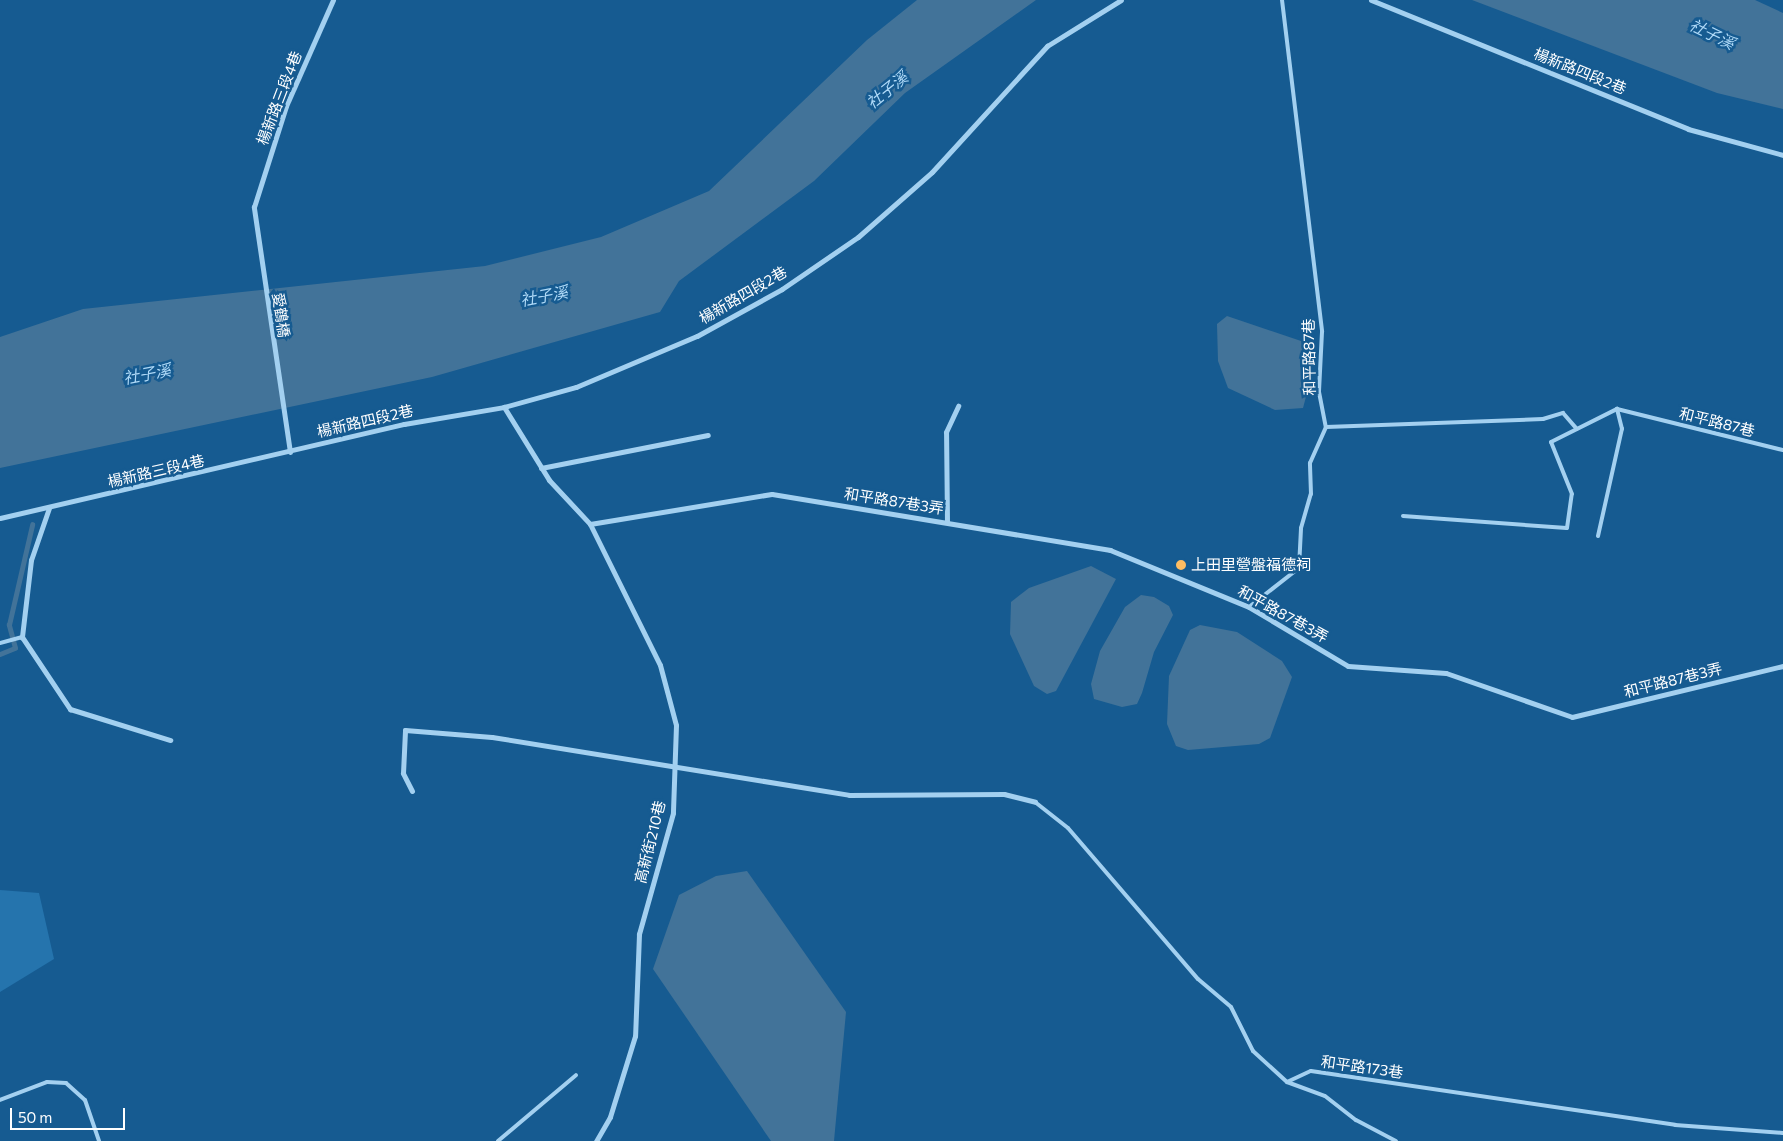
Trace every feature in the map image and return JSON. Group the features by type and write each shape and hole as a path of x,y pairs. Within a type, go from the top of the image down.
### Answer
{"street":[{"name":"楊新路三段4巷","path":"254,208 286,106 333,0"},
{"name":"楊新路四段2巷","path":"290,452 404,424 504,407 576,387 697,336 782,289 858,237 932,172 1047,46 1120,0"},
{"name":"楊新路四段2巷","path":"1371,0 1688,129 1783,154"},
{"name":"愛鶴橋","path":"254,208 283,425 290,452"},
{"path":"947,522 946,432 958,406"},
{"name":"高新街210巷","path":"504,407 541,468 590,524 660,664 676,725 677,768 673,813 639,934 635,1036 610,1117 596,1141"},
{"path":"541,468 708,435"},
{"name":"楊新路三段4巷","path":"0,518 290,452"},
{"name":"和平路87巷3弄","path":"590,524 772,494 1110,550 1249,607 1348,666 1446,673 1572,717 1783,666"},
{"path":"49,508 31,560 22,637 70,709 170,740"},
{"path":"412,791 403,773 405,730 492,737 849,795 1004,794 1035,802"}],"lane":[{"name":"和平路87巷","path":"1282,0 1319,304 1319,392 1326,426"},
{"name":"和平路87巷","path":"1617,409 1783,450"},
{"path":"1403,516 1566,528 1572,494 1551,442 1617,409 1622,429 1598,536"},
{"path":"1249,607 1299,568 1301,528 1311,494 1310,463 1326,426 1543,419 1563,412 1577,429"},
{"path":"0,643 22,637"},
{"path":"1035,802 1068,828 1198,979 1231,1007 1253,1051 1287,1082 1325,1096 1356,1120 1396,1141"},
{"name":"和平路173巷","path":"1287,1082 1312,1072 1675,1126 1783,1133"},
{"path":"498,1141 576,1076"},
{"path":"0,1100 46,1082 66,1083 85,1100 99,1141"}],"shaded area":[{"path":"0,890 39,893 54,959 0,992"}],"water":[{"name":"社子溪","path":"917,0 1036,0 905,93 814,181 679,281 660,312 432,377 0,468 0,337 83,309 485,266 601,237 709,191 867,40"},
{"name":"社子溪","path":"1472,0 1755,0 1783,13 1783,109 1717,93"},
{"path":"1227,316 1304,342 1307,393 1303,408 1275,410 1228,388 1218,361 1217,324"},
{"path":"1091,566 1116,579 1056,691 1047,694 1034,686 1010,634 1011,602 1029,588"},
{"path":"1141,595 1154,597 1169,606 1173,615 1154,652 1142,693 1137,704 1122,707 1094,699 1091,684 1100,651 1125,607"},
{"path":"1200,625 1237,632 1282,661 1292,677 1270,738 1259,744 1188,750 1176,746 1167,724 1169,676 1190,630"},
{"path":"747,871 846,1012 834,1141 771,1141 653,969 679,895 716,876"}],"waterway":[{"path":"0,654 15,648 9,625 32,525"}],"place":[{"name":"上田里營盤福德祠","path":"1181,565"}]}
